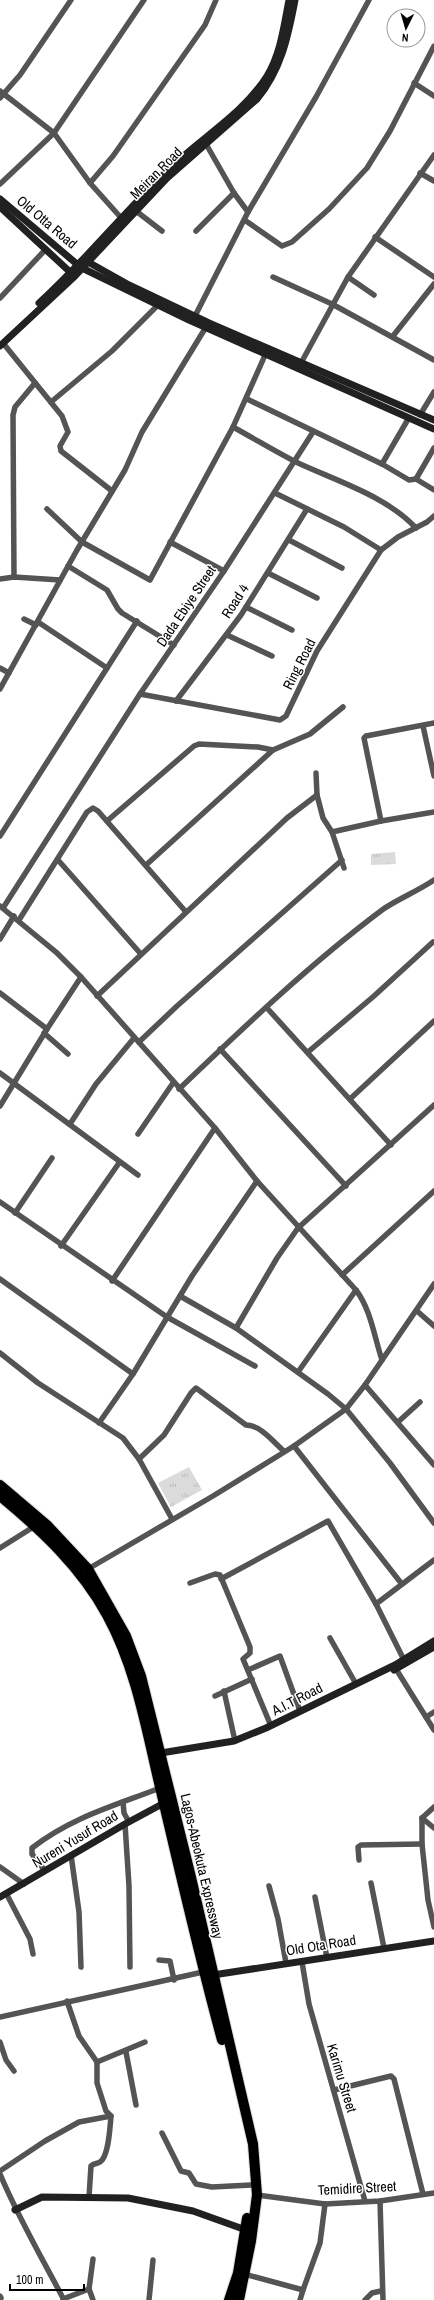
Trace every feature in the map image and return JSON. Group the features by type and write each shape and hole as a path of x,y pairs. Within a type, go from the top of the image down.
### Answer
{"highway":[{"name":"Lagos-Abeokuta Expressway","path":"0,1485 47,1525 88,1569 126,1636 138,1665 161,1756 208,1974 246,2136 250,2185 246,2230 238,2273 230,2300"},
{"name":"Lagos-Abeokuta Expressway","path":"0,1496 35,1526 68,1560 83,1579 106,1614 118,1636 141,1702 160,1788 253,2144 256,2195 251,2241 239,2300"}],"street":[{"path":"71,0 1,95 54,133 90,183 123,220"},
{"path":"0,184 54,133 144,0"},
{"path":"90,183 113,156 205,24 216,0"},
{"name":"Meiran Road","path":"1,343 70,272 88,262 164,173 245,104 257,90 271,69 278,52 289,0"},
{"name":"Meiran Road","path":"1,343 80,266 123,220 136,211 167,178 257,100 268,86 282,58 295,0"},
{"path":"196,316 246,221 248,212 316,97 369,0"},
{"path":"246,221 282,246 292,242 329,209 367,168 386,138 434,46"},
{"path":"414,83 434,96"},
{"path":"206,144 234,193 248,212"},
{"path":"301,363 348,277 434,155"},
{"path":"420,173 434,181"},
{"path":"196,231 234,193"},
{"name":"Old Otta Road","path":"0,199 80,266 158,305 434,429"},
{"name":"Old Otta Road","path":"0,207 70,272"},
{"path":"136,211 162,231"},
{"path":"375,238 434,277"},
{"path":"0,298 46,249"},
{"path":"88,262 129,285 196,316 434,420"},
{"path":"272,277 332,304 393,336 434,360"},
{"path":"348,277 374,295"},
{"path":"393,336 434,284"},
{"path":"51,402 112,351 158,305"},
{"path":"0,689 60,580 125,470 142,432 206,327"},
{"path":"1,343 62,416 68,429 60,446 61,451 112,491"},
{"path":"47,508 82,542 150,580 233,427 247,399 266,353"},
{"path":"14,577 13,415 15,407 35,383"},
{"path":"420,415 434,392"},
{"path":"247,399 382,464 409,480 416,479 434,490"},
{"path":"382,464 406,421"},
{"path":"233,427 296,462 384,504 402,515 416,528"},
{"name":"Dada Ebiye Street","path":"2,907 140,694 296,462 313,432"},
{"path":"416,479 434,448"},
{"path":"275,493 344,527 381,550"},
{"name":"Road 4","path":"176,701 227,635 289,540 307,509"},
{"name":"Ring Road","path":"140,694 280,720 286,716 317,651 381,550 434,516"},
{"path":"289,540 342,568"},
{"path":"170,542 224,571"},
{"path":"68,566 107,590 118,609 174,645"},
{"path":"268,573 317,598"},
{"path":"0,579 14,577 60,580"},
{"path":"246,607 292,630"},
{"path":"24,619 37,623 107,668"},
{"path":"0,836 137,622"},
{"path":"227,635 272,656"},
{"path":"0,668 9,672"},
{"path":"146,865 273,750 310,734 344,707"},
{"path":"381,821 364,738 366,736 434,723"},
{"path":"423,726 434,776"},
{"path":"107,821 194,746 200,744 258,747 273,750"},
{"path":"316,774 317,795 324,818 332,832 344,868"},
{"path":"97,996 140,953 287,818 317,795"},
{"path":"0,939 17,918 58,860 90,809 98,810 186,912"},
{"path":"332,832 381,821 434,812"},
{"path":"58,860 140,953"},
{"path":"139,1042 176,1006 342,860"},
{"path":"179,1089 220,1049 362,926 384,909 413,894 434,880"},
{"path":"2,907 56,952 81,977 173,1083 215,1128 257,1181 298,1228 356,1290 368,1309 373,1333 382,1360"},
{"path":"308,1052 374,996 433,942"},
{"path":"0,1106 81,977"},
{"path":"0,993 46,1031 68,1054"},
{"path":"267,1008 350,1099 390,1146"},
{"path":"350,1099 434,1021"},
{"path":"70,1124 96,1084 134,1038"},
{"path":"220,1049 346,1186"},
{"path":"0,1073 138,1175"},
{"path":"138,1134 173,1083"},
{"path":"236,1328 277,1258 298,1228 434,1105"},
{"path":"112,1281 215,1128"},
{"path":"15,1212 52,1158"},
{"path":"61,1246 119,1162"},
{"path":"99,1423 133,1374 180,1296 257,1181"},
{"path":"342,1275 434,1191"},
{"path":"0,1202 61,1246 167,1317 255,1366"},
{"path":"0,1279 133,1374"},
{"path":"88,1569 294,1446 346,1409 365,1385 434,1284"},
{"path":"298,1372 356,1290"},
{"path":"180,1296 236,1328 298,1372 346,1409 390,1463 434,1523"},
{"path":"416,1311 434,1326"},
{"path":"0,1353 38,1383 123,1438 139,1459 172,1519"},
{"path":"365,1385 434,1465"},
{"path":"139,1459 164,1435 191,1393 196,1388 205,1392 246,1425 253,1426 261,1431 284,1451"},
{"path":"398,1422 420,1402"},
{"path":"294,1446 401,1583"},
{"path":"222,1579 328,1521 376,1604 403,1658"},
{"path":"0,1548 35,1526"},
{"path":"376,1604 401,1583 434,1560"},
{"path":"190,1583 218,1573 222,1579 251,1651 243,1660 271,1726"},
{"path":"330,1638 356,1684"},
{"name":"A.I.T Road","path":"161,1756 229,1746 252,1739 375,1677 403,1658 434,1641"},
{"name":"A.I.T Road","path":"161,1756 234,1740 271,1726 356,1684 396,1669 434,1647"},
{"path":"248,1670 280,1656 300,1712"},
{"path":"396,1669 434,1730"},
{"path":"215,1696 252,1679"},
{"path":"224,1691 234,1740"},
{"path":"426,1717 434,1712"},
{"path":"45,1871 32,1854 32,1848 74,1820 160,1788"},
{"path":"123,1802 127,1823 130,1967"},
{"name":"Nureni Yusuf Road","path":"3,1895 164,1803"},
{"path":"422,1818 434,1808"},
{"path":"422,1818 434,1828"},
{"path":"422,1818 422,1844 428,1900 434,1927"},
{"path":"359,1860 358,1847 361,1845 422,1844"},
{"path":"71,1855 79,1912 81,1967"},
{"path":"0,1867 24,1884"},
{"path":"371,1883 384,1948"},
{"path":"269,1886 278,1918 286,1963"},
{"path":"3,1895 30,1939 33,1954"},
{"path":"315,1897 327,1958"},
{"name":"Old Ota Road","path":"208,1974 302,1962 434,1941"},
{"path":"159,1960 170,1960 174,1980"},
{"name":"Karimu Street","path":"302,1962 309,2004 365,2201"},
{"path":"0,2017 67,2001 208,1974"},
{"path":"67,2001 79,2036 97,2062 97,2083 106,2111 111,2116"},
{"path":"0,2042 6,2060 14,2071"},
{"path":"97,2062 126,2052 145,2042"},
{"path":"126,2052 136,2105"},
{"path":"334,2090 391,2076 394,2079 423,2194"},
{"path":"89,2289 63,2300 26,2225 15,2210 0,2172 45,2141 79,2122 111,2116"},
{"path":"89,2197 89,2172 91,2166 100,2162 103,2158 107,2148 111,2116"},
{"path":"162,2133 181,2171 189,2173 196,2184 212,2187 250,2185"},
{"name":"Temidire Street","path":"256,2195 325,2204 380,2201 434,2193"},
{"path":"15,2210 42,2197 136,2199 193,2211 246,2230"},
{"path":"380,2201 381,2291 383,2300"},
{"path":"300,2300 320,2243 325,2204"},
{"path":"92,2259 89,2289 92,2300"},
{"path":"149,2300 153,2260"},
{"path":"244,2274 303,2290"},
{"path":"365,2300 372,2293 381,2291"}],"green space":[{"path":"395,852 396,864 371,865 371,854"},
{"path":"189,1467 202,1490 171,1507 158,1483"}]}
